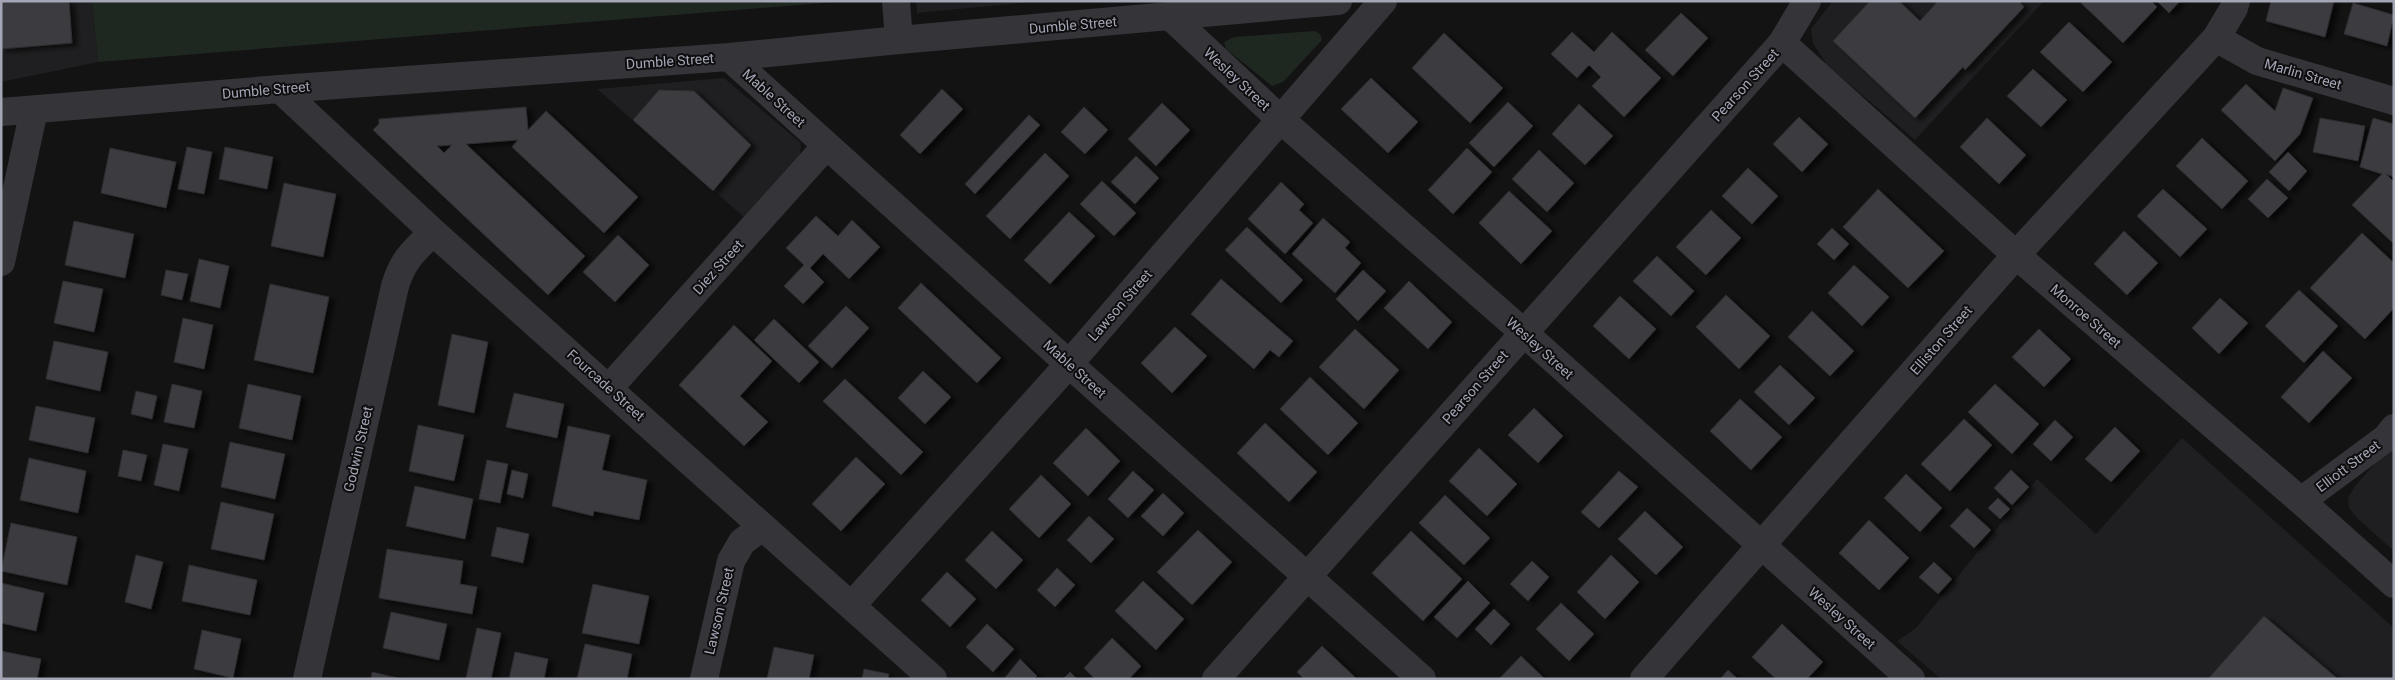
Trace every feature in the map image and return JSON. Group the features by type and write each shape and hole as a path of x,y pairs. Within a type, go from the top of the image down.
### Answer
{"street":[{"path":"896,1 899,40"},
{"name":"Dumble Street","path":"1,112 280,89 730,57 1338,1"},
{"name":"Lawson Street","path":"852,605 1069,364 1383,1"},
{"name":"Pearson Street","path":"1216,679 1782,43 1807,1"},
{"name":"Elliston Street","path":"1644,679 2016,255 2216,38 2234,8 2236,1"},
{"name":"Wesley Street","path":"1170,16 1280,119 1523,332 1911,679"},
{"name":"Marlin Street","path":"2216,38 2257,61 2394,101"},
{"name":"Monroe Street","path":"1782,43 2016,255 2302,501 2394,584"},
{"name":"Mable Street","path":"730,57 826,146 1422,679"},
{"name":"Fourcade Street","path":"280,89 433,232 933,679"},
{"path":"1,262 34,110"},
{"name":"Diez Street","path":"609,388 826,146"},
{"name":"Godwin Street","path":"307,679 395,286 401,268 410,255 433,232"},
{"name":"Elliott Street","path":"2302,501 2386,438 2394,428"},
{"name":"Lawson Street","path":"704,679 730,561 742,542 762,527"}],"shaded area":[{"path":"1,1 92,1 98,62 1,82"},
{"path":"92,1 847,1 98,62"},
{"path":"916,1 1040,1 917,13"},
{"path":"1833,1 2044,1 1915,140 1827,65 1813,43 1811,29"},
{"path":"1315,31 1320,34 1322,40 1283,82 1272,86 1226,49 1224,42 1234,37"},
{"path":"724,78 801,143 800,154 744,217 597,89"},
{"path":"2182,438 2394,628 2394,679 1941,679 1897,641 1916,628 2037,479 2096,534"},
{"path":"2394,442 2394,551 2357,518 2349,508 2348,498 2355,486"}],"building":[{"path":"1,1 69,1 72,43 1,49"},
{"path":"1870,1 1899,1 1920,21 1938,1 2019,1 2024,7 1965,70 1963,67 1915,118 1833,41"},
{"path":"2082,1 2151,1 2157,7 2123,43 2081,3"},
{"path":"2157,1 2180,1 2169,13"},
{"path":"2271,1 2334,1 2325,37 2266,21"},
{"path":"2353,3 2394,15 2387,46 2344,34"},
{"path":"1681,13 1708,38 1673,76 1645,50"},
{"path":"2069,22 2112,62 2083,92 2040,52"},
{"path":"1572,32 1594,52 1612,32 1661,78 1624,117 1592,86 1601,77 1589,65 1577,78 1551,54"},
{"path":"1444,33 1503,88 1470,123 1412,68"},
{"path":"2033,69 2067,100 2041,127 2007,96"},
{"path":"1371,78 1418,122 1388,153 1341,109"},
{"path":"2246,84 2275,111 2283,88 2313,98 2300,134 2275,161 2221,110"},
{"path":"942,89 963,109 920,154 900,135"},
{"path":"659,90 694,91 751,145 713,191 633,120"},
{"path":"1508,102 1533,126 1494,167 1469,143"},
{"path":"1162,103 1190,130 1156,166 1128,139"},
{"path":"1579,104 1613,136 1585,165 1552,134"},
{"path":"526,107 528,130 546,111 638,197 604,233 512,147 518,140 466,144 585,256 548,295 373,130 379,124 379,119","holes":["452,145 444,153 437,146"]},
{"path":"1084,107 1108,130 1085,154 1061,132"},
{"path":"1029,115 1040,125 975,194 965,184"},
{"path":"1799,117 1828,144 1802,172 1773,144"},
{"path":"1987,118 2026,155 1999,184 1960,147"},
{"path":"2320,118 2365,126 2358,161 2313,152"},
{"path":"2373,118 2394,124 2394,177 2386,174 2394,182 2394,244 2352,205 2382,174 2360,167"},
{"path":"2202,138 2248,181 2222,209 2176,166"},
{"path":"187,147 212,152 204,194 178,189"},
{"path":"225,147 273,157 267,189 219,179"},
{"path":"110,148 176,162 166,208 101,193"},
{"path":"1467,148 1492,172 1453,214 1428,190"},
{"path":"1539,150 1574,183 1547,212 1512,179"},
{"path":"2288,152 2307,171 2289,191 2269,172"},
{"path":"1045,153 1069,176 1010,239 986,216"},
{"path":"1136,156 1159,178 1135,204 1111,182"},
{"path":"1748,168 1778,196 1752,224 1722,196"},
{"path":"2267,179 2288,198 2268,218 2248,199"},
{"path":"1102,181 1136,213 1114,236 1080,204"},
{"path":"1281,182 1304,204 1299,210 1313,223 1285,254 1248,219"},
{"path":"284,183 336,194 323,257 271,246"},
{"path":"1878,189 1944,251 1908,288 1843,227"},
{"path":"2163,189 2207,229 2180,257 2137,216"},
{"path":"1509,191 1552,231 1521,264 1479,223"},
{"path":"1711,210 1741,238 1706,275 1676,247"},
{"path":"1069,212 1095,236 1050,284 1024,260"},
{"path":"816,216 838,236 852,220 880,247 849,279 823,254 810,268 824,282 803,304 784,286 804,265 786,248"},
{"path":"1323,218 1350,242 1345,248 1361,263 1335,293 1292,254"},
{"path":"74,221 134,234 125,278 65,265"},
{"path":"1247,227 1303,280 1281,303 1225,250"},
{"path":"1832,228 1849,244 1834,260 1817,244"},
{"path":"2124,231 2158,263 2127,295 2094,264"},
{"path":"2362,233 2394,263 2394,308 2365,339 2310,288"},
{"path":"618,235 649,265 615,302 583,272"},
{"path":"1657,256 1694,291 1671,316 1633,281"},
{"path":"199,259 229,266 220,308 190,301"},
{"path":"1854,265 1889,297 1862,326 1828,293"},
{"path":"166,270 188,274 182,300 161,295"},
{"path":"1363,270 1386,291 1358,321 1336,299"},
{"path":"1221,279 1293,341 1279,357 1270,350 1254,369 1191,314"},
{"path":"63,281 103,289 94,332 54,323"},
{"path":"1409,281 1452,322 1428,349 1384,308"},
{"path":"921,283 1001,358 977,383 898,308"},
{"path":"270,284 329,297 313,373 254,360"},
{"path":"2299,290 2338,326 2304,363 2265,326"},
{"path":"1726,295 1770,336 1739,369 1696,327"},
{"path":"1620,296 1656,329 1629,359 1593,326"},
{"path":"2220,298 2248,323 2219,354 2192,328"},
{"path":"846,306 869,328 832,368 808,346"},
{"path":"1812,311 1854,351 1830,376 1788,337"},
{"path":"183,318 213,325 204,369 174,362"},
{"path":"774,319 819,362 799,383 754,340"},
{"path":"734,325 772,361 740,396 768,422 744,446 679,385"},
{"path":"1175,327 1207,356 1172,393 1141,363"},
{"path":"1355,329 1399,370 1364,409 1319,367"},
{"path":"2039,329 2071,359 2044,387 2012,357"},
{"path":"452,334 488,342 474,413 438,405"},
{"path":"54,341 108,352 100,391 46,379"},
{"path":"2323,351 2352,378 2309,423 2281,397"},
{"path":"1780,365 1815,398 1789,425 1754,392"},
{"path":"923,371 951,397 925,424 898,398"},
{"path":"1310,377 1358,423 1328,455 1280,409"},
{"path":"845,379 923,452 901,475 823,401"},
{"path":"172,384 202,391 194,428 164,422"},
{"path":"248,384 301,396 292,440 239,428"},
{"path":"1995,384 2039,424 2012,454 1968,412"},
{"path":"136,391 157,396 152,419 131,414"},
{"path":"514,393 564,404 557,438 506,427"},
{"path":"1740,399 1782,437 1751,470 1710,431"},
{"path":"36,406 95,418 88,453 29,440"},
{"path":"1534,408 1563,436 1538,463 1508,435"},
{"path":"1964,419 1992,445 1950,491 1921,464"},
{"path":"2055,420 2073,437 2051,461 2033,444"},
{"path":"1265,423 1317,472 1289,502 1237,453"},
{"path":"418,425 464,435 454,481 409,471"},
{"path":"568,426 610,435 602,470 647,480 639,520 594,511 593,516 552,506"},
{"path":"2115,427 2140,451 2111,482 2085,459"},
{"path":"1086,428 1120,461 1088,496 1053,463"},
{"path":"230,442 285,454 275,499 221,487"},
{"path":"163,444 188,449 179,491 154,485"},
{"path":"1479,448 1517,484 1487,516 1449,481"},
{"path":"123,450 147,455 141,481 118,476"},
{"path":"856,457 885,484 841,531 812,504"},
{"path":"29,458 86,471 78,513 20,500"},
{"path":"487,460 508,464 500,503 479,499"},
{"path":"512,470 528,474 523,498 507,494"},
{"path":"2011,470 2029,487 2012,505 1994,488"},
{"path":"1133,471 1154,490 1128,518 1108,499"},
{"path":"1619,471 1638,487 1599,528 1581,512"},
{"path":"1906,474 1942,508 1920,532 1884,498"},
{"path":"1041,475 1071,504 1039,538 1009,509"},
{"path":"415,486 473,499 465,539 406,526"},
{"path":"1163,493 1184,513 1163,536 1141,516"},
{"path":"1445,495 1490,538 1464,565 1419,523"},
{"path":"1998,498 2010,509 2000,519 1988,508"},
{"path":"221,502 274,514 264,560 211,549"},
{"path":"1967,508 1991,530 1974,548 1950,526"},
{"path":"1645,511 1683,547 1656,575 1618,539"},
{"path":"1089,516 1114,539 1091,563 1067,540"},
{"path":"1869,520 1909,558 1879,590 1839,553"},
{"path":"11,523 77,537 67,585 1,571"},
{"path":"497,527 529,534 523,563 491,556"},
{"path":"1198,530 1232,562 1192,605 1157,572"},
{"path":"992,531 1023,560 996,589 965,560"},
{"path":"1411,531 1462,579 1423,621 1372,573"},
{"path":"387,549 463,561 460,584 477,587 472,614 379,598"},
{"path":"136,555 163,562 151,609 125,602"},
{"path":"1611,555 1639,582 1605,619 1577,592"},
{"path":"1532,561 1549,577 1528,601 1510,584"},
{"path":"1934,562 1952,579 1938,594 1919,577"},
{"path":"189,565 257,580 250,615 182,601"},
{"path":"1057,568 1075,585 1055,607 1037,590"},
{"path":"947,572 976,599 950,627 921,600"},
{"path":"1143,581 1184,619 1156,650 1115,611"},
{"path":"1468,581 1490,603 1457,638 1434,617"},
{"path":"1,583 44,593 36,631 1,623"},
{"path":"593,584 649,596 639,644 582,633"},
{"path":"1561,603 1594,634 1569,661 1536,629"},
{"path":"1494,609 1510,624 1491,645 1475,629"},
{"path":"391,612 447,624 439,660 383,648"},
{"path":"2264,616 2338,679 2208,679"},
{"path":"987,624 1014,649 993,672 966,647"},
{"path":"1782,624 1823,662 1807,679 1776,679 1752,657"},
{"path":"477,628 501,633 491,679 466,678"},
{"path":"202,630 241,639 233,678 194,669"},
{"path":"1112,638 1141,666 1129,679 1095,679 1084,668"},
{"path":"585,644 632,654 627,679 577,679"},
{"path":"1322,646 1357,679 1304,679 1297,672"},
{"path":"774,647 814,655 809,679 767,679"},
{"path":"1,651 41,659 37,679 1,679"},
{"path":"515,652 548,659 544,679 509,679"},
{"path":"1521,656 1545,679 1499,679"},
{"path":"1020,659 1037,676 1034,679 1004,679"},
{"path":"864,669 889,674 888,679 862,679"},
{"path":"1728,670 1738,679 1720,679"},
{"path":"372,672 402,679 371,679"},
{"path":"1070,672 1077,679 1063,679"}]}
